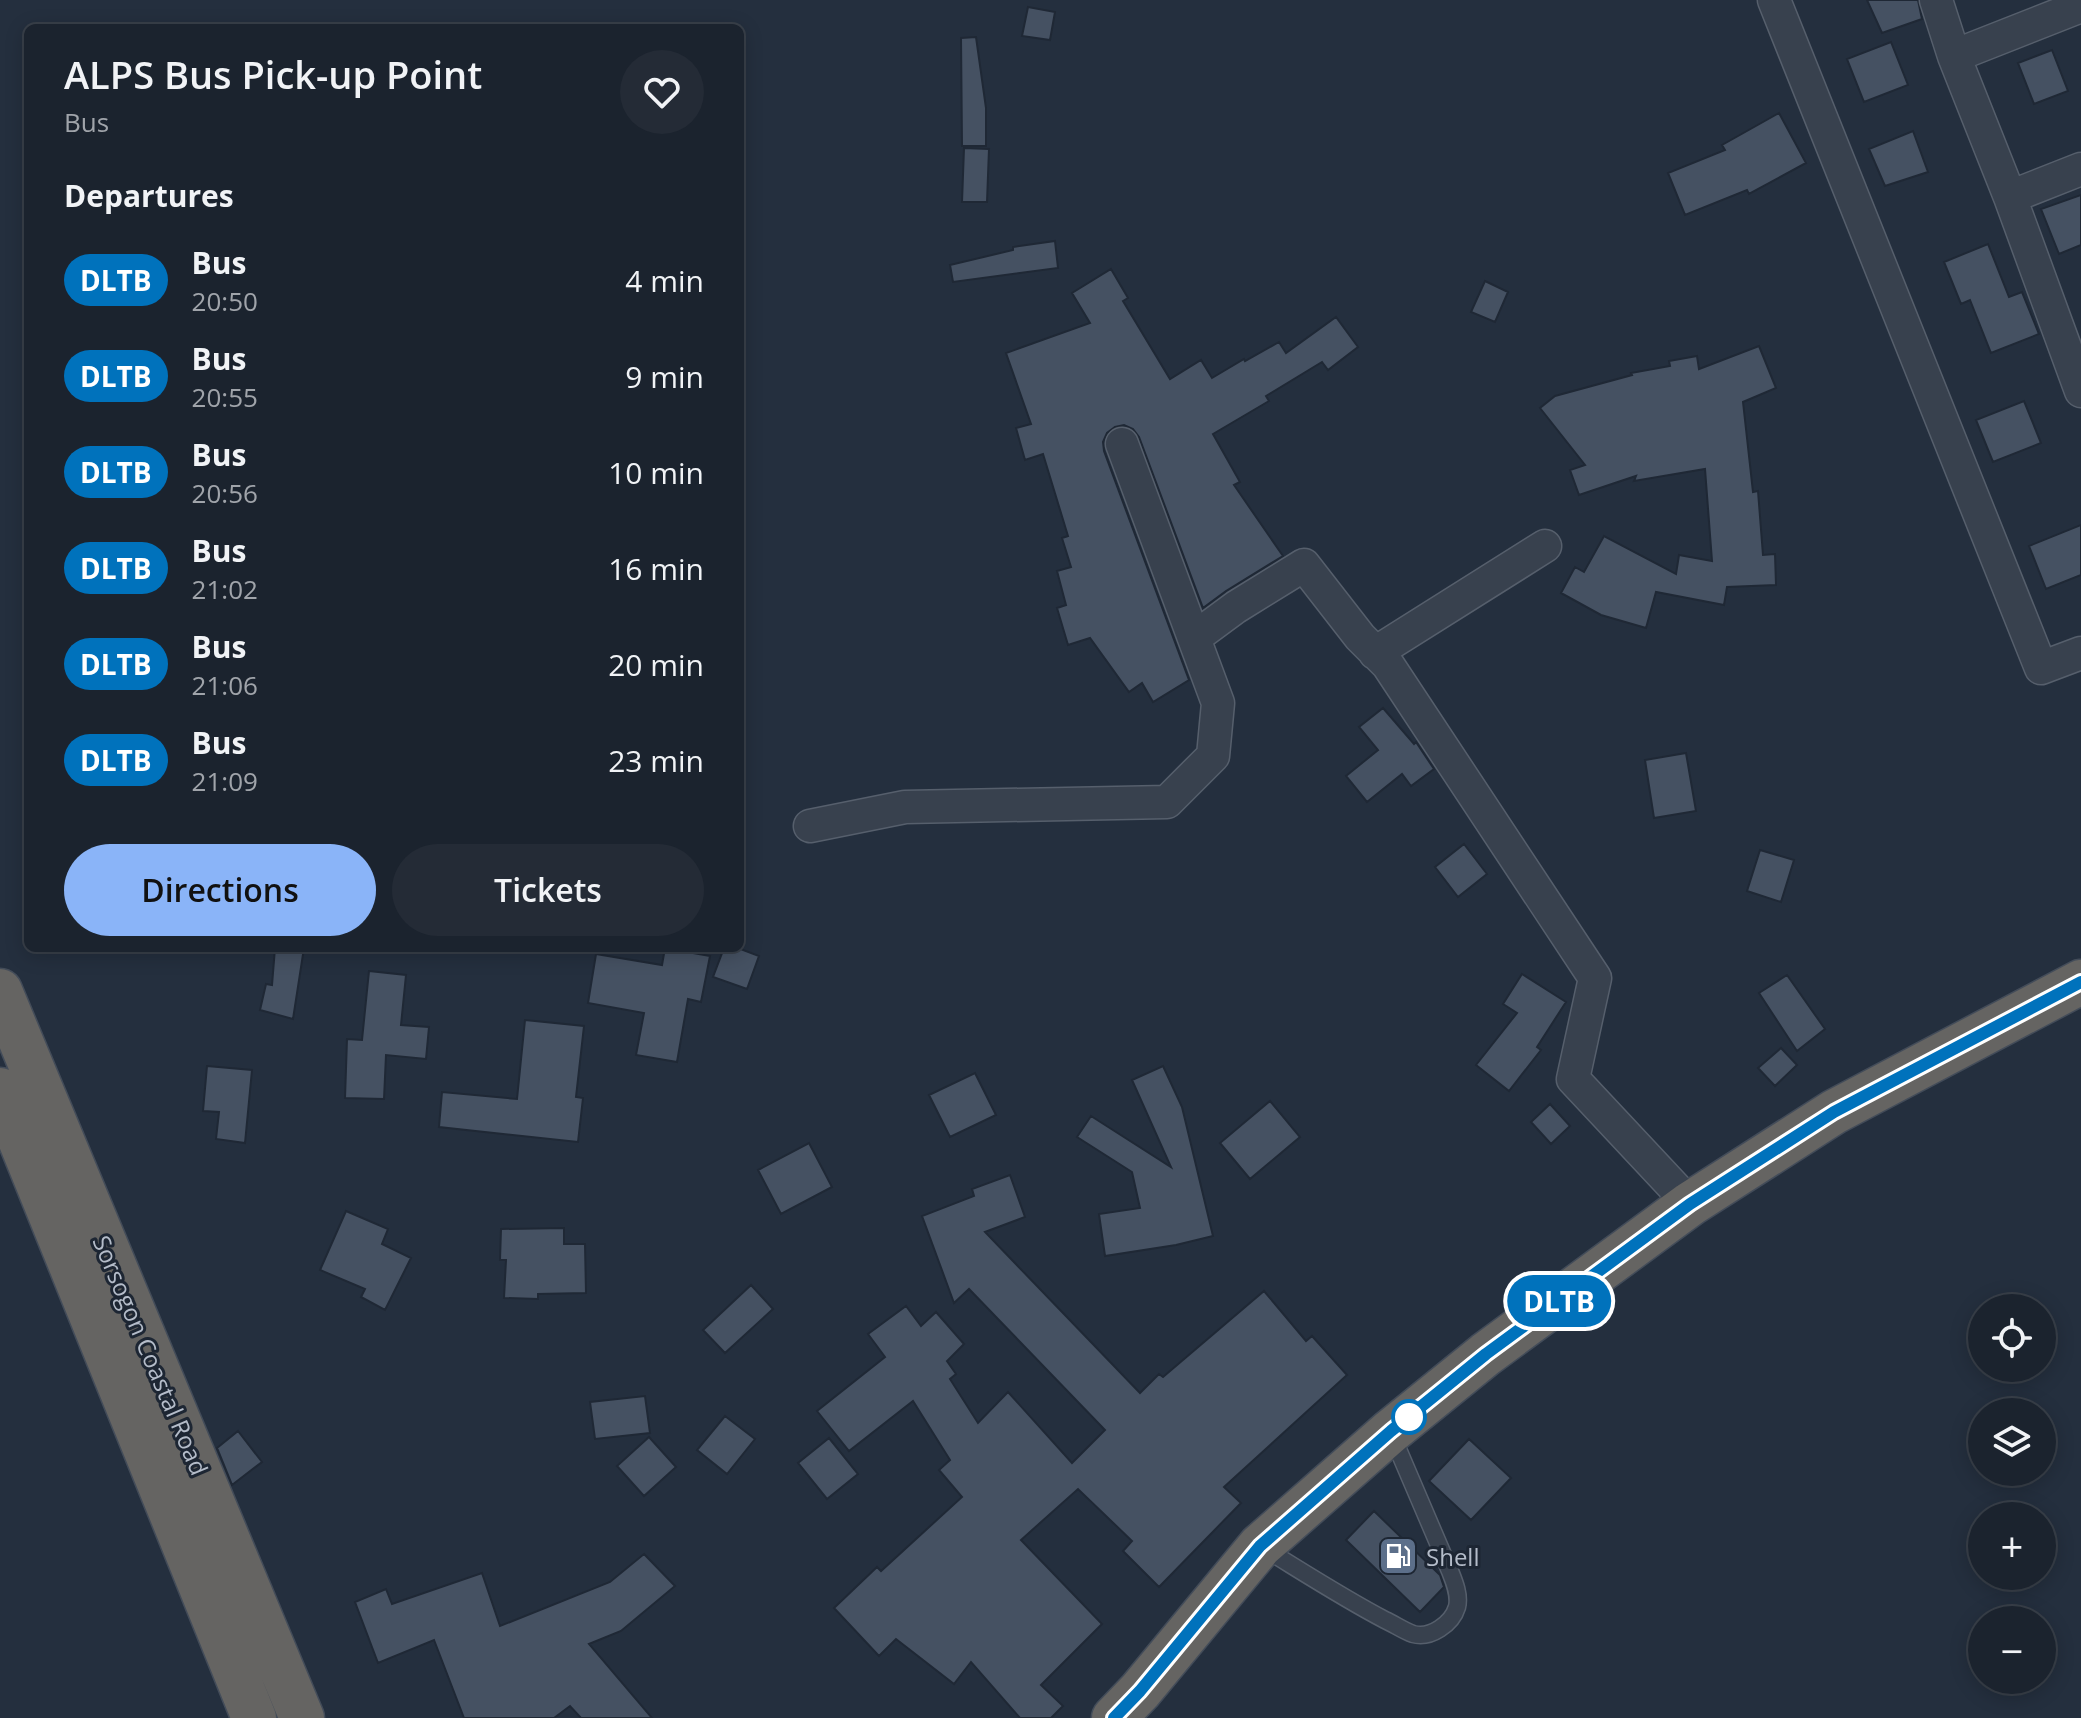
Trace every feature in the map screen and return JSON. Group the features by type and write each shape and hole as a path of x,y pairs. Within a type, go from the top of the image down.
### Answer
{"highway":[{"path":"1114,1718 1260,1546 1391,1431 1486,1354 1690,1204 1834,1112 2081,982"},
{"name":"Sorsogon Coastal Road","path":"0,991 302,1718"},
{"name":"Sorsogon Coastal Road","path":"0,1090 254,1718"}],"street":[{"path":"1774,0 2041,668 2081,653"},
{"path":"1936,0 1954,56 2010,197 2072,336 2081,391"},
{"path":"1954,56 2081,6"},
{"path":"2010,197 2081,169"},
{"path":"810,826 905,807 1167,802 1213,756 1218,703 1122,444"},
{"path":"1375,653 1545,546"},
{"path":"1194,638 1236,607 1304,565 1351,626 1388,665 1595,978 1573,1079 1690,1204"}],"lane":[{"path":"1260,1546 1366,1610 1413,1634 1431,1634 1450,1619 1457,1607 1457,1593 1391,1431"}],"building":[{"path":"1867,0 1918,0 1922,19 1882,33"},
{"path":"1028,7 1055,12 1050,40 1022,36"},
{"path":"976,37 986,108 986,146 962,146 961,38"},
{"path":"1891,42 1908,85 1864,102 1847,59"},
{"path":"2052,50 2068,91 2034,104 2018,63"},
{"path":"1779,113 1806,163 1749,194 1747,190 1685,215 1668,173 1725,150 1722,145"},
{"path":"1913,131 1928,172 1885,186 1869,149"},
{"path":"964,148 989,149 987,202 962,202"},
{"path":"2081,195 2081,245 2059,254 2041,209"},
{"path":"1055,241 1058,268 953,282 950,265 1013,250 1013,247"},
{"path":"1988,244 2009,297 2022,292 2039,334 1991,353 1970,300 1961,304 1944,262"},
{"path":"1111,269 1128,298 1123,301 1170,379 1201,360 1212,378 1279,342 1286,353 1336,317 1358,347 1328,370 1322,362 1266,396 1269,401 1213,434 1240,482 1234,485 1283,556 1203,608 1139,437 1133,429 1124,425 1107,433 1103,442 1104,451 1189,680 1153,702 1142,683 1129,692 1090,638 1068,645 1057,608 1066,605 1057,571 1071,567 1062,538 1068,536 1043,454 1025,460 1016,428 1031,424 1006,353 1090,323 1072,293"},
{"path":"1485,281 1508,292 1495,322 1471,312"},
{"path":"1759,346 1776,388 1743,402 1753,492 1758,491 1763,555 1775,554 1776,585 1727,587 1724,605 1656,592 1646,628 1601,615 1561,593 1575,567 1584,572 1604,536 1676,574 1679,555 1712,561 1705,469 1634,481 1636,476 1579,495 1570,470 1585,465 1540,408 1555,396 1631,373 1670,366 1669,361 1697,356 1699,369"},
{"path":"2024,401 2041,443 1993,462 1976,420"},
{"path":"2081,525 2081,575 2046,589 2029,546"},
{"path":"1383,708 1414,744 1416,742 1434,769 1411,786 1402,774 1367,802 1346,776 1378,750 1359,727"},
{"path":"1686,753 1696,811 1654,818 1645,760"},
{"path":"1464,844 1487,874 1458,897 1435,867"},
{"path":"1760,850 1794,860 1781,902 1747,891"},
{"path":"744,950 759,956 747,989 713,977 722,952"},
{"path":"275,952 303,952 293,1019 260,1010 266,984 272,985"},
{"path":"664,952 710,956 701,1002 688,999 677,1062 636,1055 644,1013 588,1003 596,954 662,965"},
{"path":"369,971 406,975 401,1025 429,1027 426,1059 386,1055 384,1099 345,1098 347,1039 362,1040"},
{"path":"1522,974 1566,1002 1537,1047 1541,1050 1509,1091 1476,1065 1517,1013 1503,1004"},
{"path":"1787,975 1825,1029 1797,1051 1759,993"},
{"path":"525,1020 584,1026 576,1097 583,1098 578,1142 439,1127 442,1092 517,1099"},
{"path":"1781,1048 1797,1065 1775,1086 1758,1068"},
{"path":"207,1066 252,1070 245,1143 216,1139 219,1112 203,1111"},
{"path":"1163,1066 1182,1107 1213,1236 1105,1256 1099,1214 1140,1208 1132,1172 1077,1137 1091,1116 1171,1167 1132,1080"},
{"path":"975,1073 996,1115 950,1137 929,1095"},
{"path":"1270,1101 1300,1137 1250,1179 1220,1143"},
{"path":"1550,1104 1570,1126 1551,1144 1531,1122"},
{"path":"809,1143 832,1187 781,1214 758,1170"},
{"path":"1010,1175 1025,1217 985,1232 1140,1393 1159,1374 1163,1377 1264,1291 1306,1341 1312,1336 1347,1375 1224,1487 1241,1503 1159,1587 1123,1551 1132,1541 1078,1489 1021,1540 1102,1624 1041,1685 1063,1706 1051,1718 1020,1718 971,1662 954,1684 896,1639 879,1656 834,1608 877,1567 881,1571 962,1497 939,1470 950,1460 913,1401 849,1451 817,1411 885,1357 868,1334 906,1306 921,1326 936,1312 964,1344 947,1361 956,1374 950,1379 978,1423 1008,1392 1072,1463 1105,1430 969,1289 954,1303 922,1216 974,1196 972,1189"},
{"path":"346,1211 388,1229 382,1244 411,1258 385,1310 361,1297 365,1289 320,1270"},
{"path":"564,1228 564,1244 585,1244 586,1293 538,1294 538,1299 504,1298 506,1260 500,1260 501,1229"},
{"path":"751,1285 773,1309 725,1353 703,1330"},
{"path":"645,1396 650,1433 595,1439 590,1402"},
{"path":"725,1416 755,1439 727,1474 697,1450"},
{"path":"238,1431 262,1462 232,1485 217,1448"},
{"path":"649,1437 676,1467 644,1496 617,1466"},
{"path":"829,1438 858,1474 827,1499 798,1463"},
{"path":"1469,1439 1511,1478 1471,1520 1429,1481"},
{"path":"1374,1511 1440,1575 1444,1587 1420,1612 1346,1540"},
{"path":"644,1554 675,1586 621,1631 589,1644 652,1718 581,1718 570,1706 554,1718 464,1718 434,1640 378,1663 355,1602 386,1589 392,1604 482,1573 500,1626 610,1582"}],"bus line":[{"name":"DLTB","path":"1114,1718 1260,1546 1391,1431 1486,1354 1690,1204 1834,1112 2081,982"}],"place":[{"name":"Shell","path":"1398,1556"}]}
